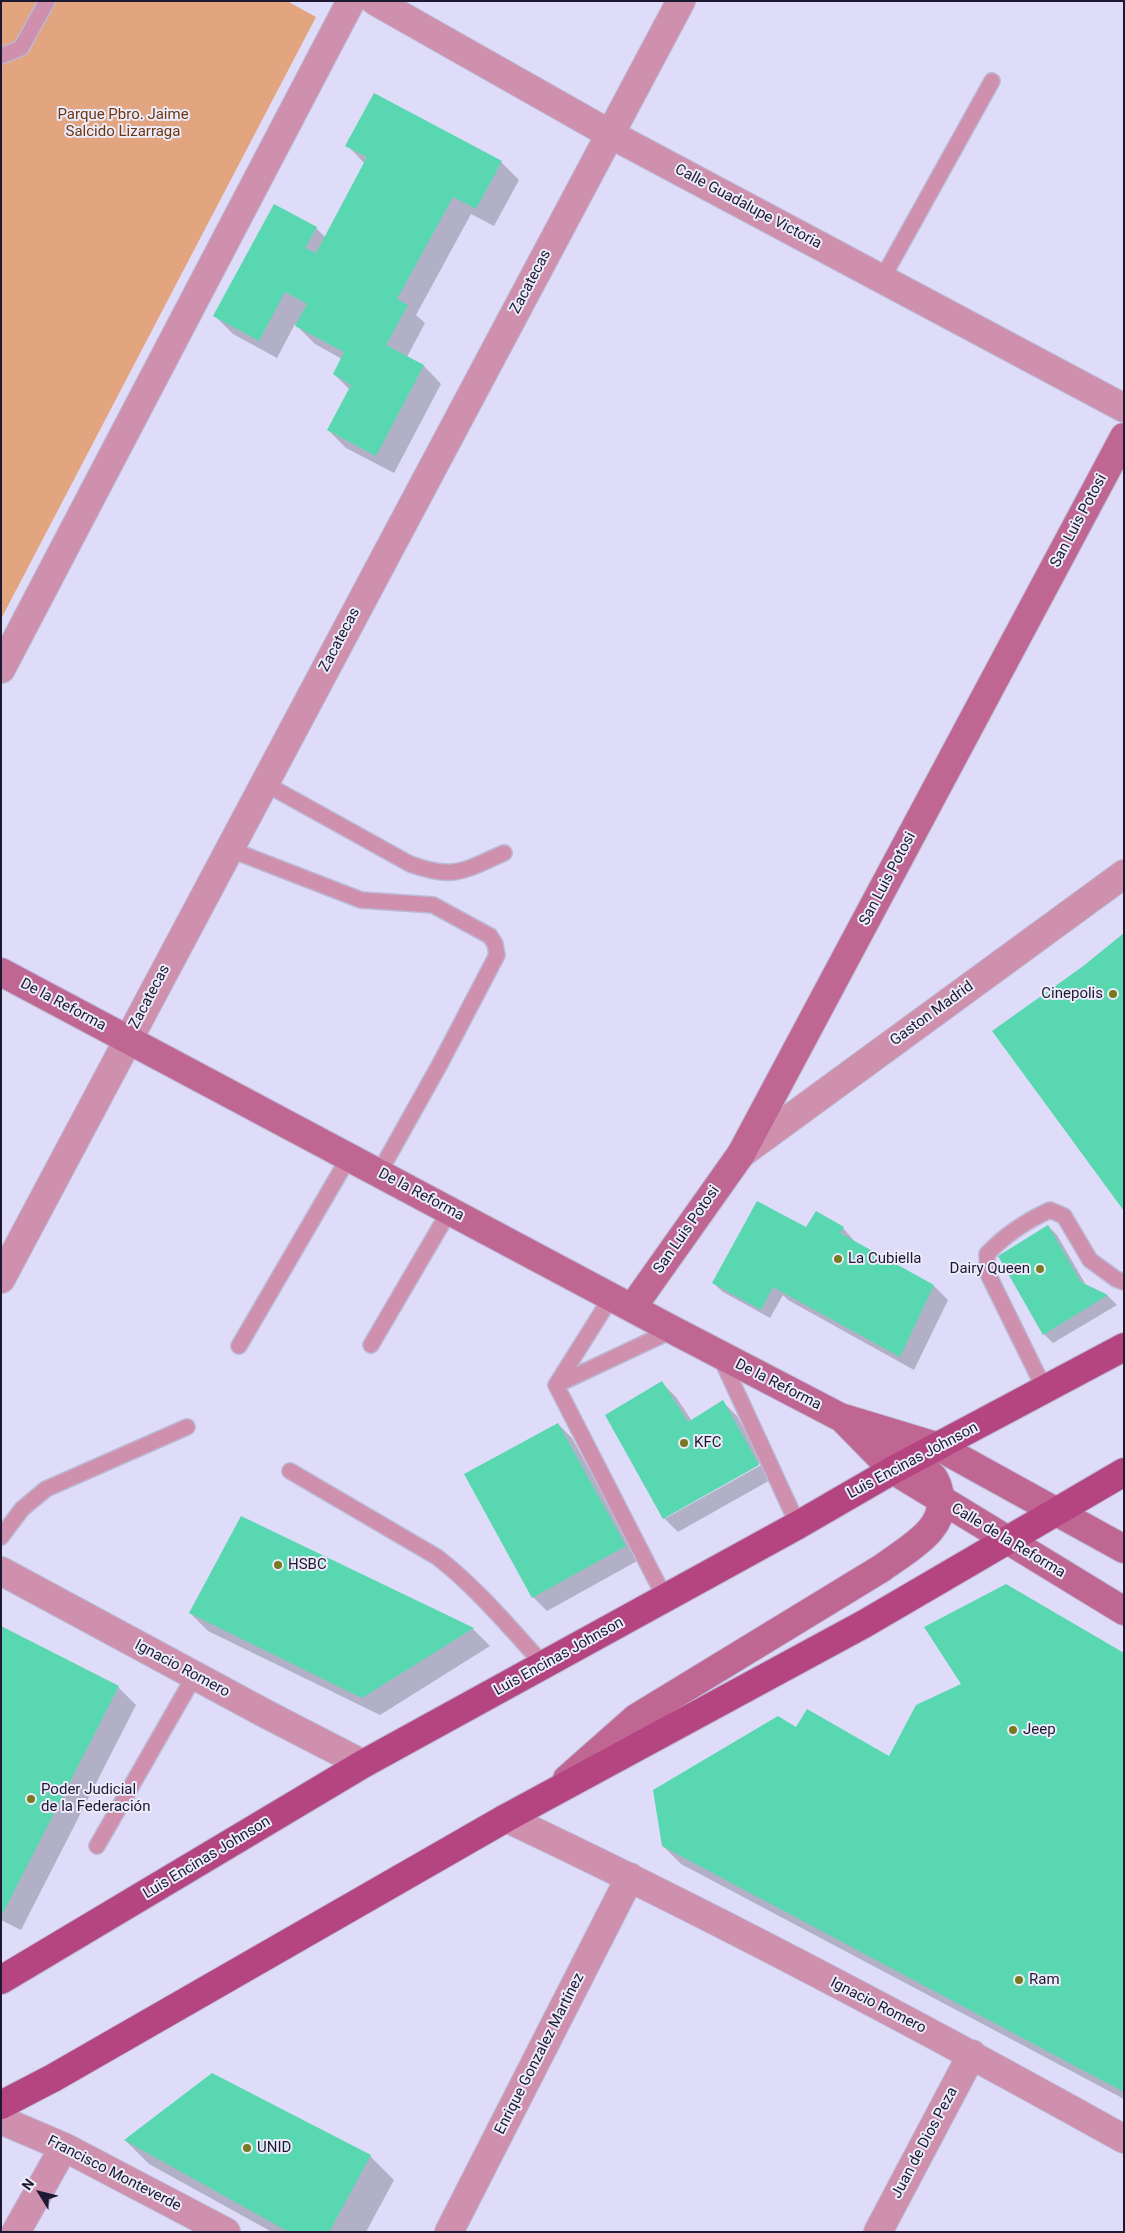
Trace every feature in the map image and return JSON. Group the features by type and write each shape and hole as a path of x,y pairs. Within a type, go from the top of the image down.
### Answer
{"main road":[{"name":"San Luis Potosi","path":"622,1302 741,1154 1124,437"},
{"name":"De la Reforma","path":"1,972 840,1417 939,1447"},
{"name":"Luis Encinas Johnson","path":"1,1980 364,1764 798,1525 903,1465 1124,1347"},
{"path":"547,1796 636,1718 882,1568 921,1540 938,1521 943,1501 934,1478 903,1465 840,1417"},
{"path":"939,1447 1124,1549"},
{"path":"1,2105 53,2078 506,1818 864,1624 1124,1472"},
{"name":"Calle de la Reforma","path":"943,1501 1124,1610"}],"street":[{"path":"1,669 351,1"},
{"name":"Calle Guadalupe Victoria","path":"374,1 610,134 1124,408"},
{"name":"Zacatecas","path":"1,1279 681,1"},
{"name":"Gaston Madrid","path":"741,1154 1124,874"},
{"name":"Ignacio Romero","path":"1,1571 364,1764"},
{"name":"Ignacio Romero","path":"506,1818 630,1877 972,2054 1124,2139"},
{"name":"Enrique Gonzalez Martínez","path":"449,2232 630,1877"},
{"name":"Juan de Dios Peza","path":"878,2232 972,2054"},
{"name":"Francisco Monteverde","path":"1,2120 64,2147 226,2232"},
{"path":"16,2232 64,2147"}],"lane":[{"path":"1,56 20,48 47,1"},
{"path":"882,279 992,81"},
{"path":"264,783 410,864 424,869 439,873 456,873 504,853"},
{"path":"229,849 361,900 433,905 490,936 495,944 496,955 440,1064 379,1173"},
{"path":"239,1346 349,1157"},
{"path":"370,1345 450,1210"},
{"path":"1045,1390 988,1274 987,1254 1000,1240 1017,1228 1050,1210 1064,1216 1090,1260 1116,1279 1124,1282"},
{"path":"556,1385 622,1302"},
{"path":"556,1385 673,1330"},
{"path":"720,1354 798,1525"},
{"path":"556,1385 665,1598"},
{"path":"1,1537 22,1509 46,1489 187,1427"},
{"path":"290,1471 443,1562 476,1592 544,1664"},
{"path":"97,1846 195,1675"}],"green space":[{"name":"Parque Pbro. Jaime Salcido Lizarraga","path":"1,1 287,1 316,17 1,619"}],"building":[{"path":"374,93 502,161 476,209 453,197 397,299 408,305 386,345 424,365 376,456 327,430 351,385 333,374 344,352 295,326 307,304 285,292 259,341 213,316 274,204 317,227 305,248 316,253 367,157 345,146"},
{"path":"1124,933 1124,1211 992,1031 1082,967"},
{"name":"La Cubiella","path":"757,1201 806,1227 816,1211 844,1227 840,1233 934,1285 900,1357 773,1287 761,1310 712,1283"},
{"name":"Dairy Queen","path":"1048,1225 1081,1282 1108,1295 1043,1335 998,1256"},
{"name":"KFC","path":"662,1381 688,1422 723,1400 759,1465 663,1519 605,1415"},
{"path":"558,1423 626,1546 532,1598 464,1474"},
{"name":"HSBC","path":"241,1516 474,1628 362,1698 189,1613"},
{"name":"Ram","path":"1006,1584 1124,1653 1124,2092 662,1846 653,1790 778,1716 796,1727 807,1709 889,1756 916,1705 961,1684 924,1627"},
{"name":"Poder Judicial de la Federación","path":"1,1626 119,1686 3,1913 1,1912"},
{"name":"UNID","path":"212,2073 371,2155 329,2232 289,2232 124,2140"}],"place":[{"name":"Cinepolis","path":"1113,994"},
{"name":"La Cubiella","path":"838,1259"},
{"name":"Dairy Queen","path":"1040,1269"},
{"name":"KFC","path":"684,1443"},
{"name":"HSBC","path":"278,1565"},
{"name":"Jeep","path":"1013,1730"},
{"name":"Poder Judicial de la Federación","path":"31,1799"},
{"name":"Ram","path":"1019,1980"},
{"name":"UNID","path":"247,2148"}]}
